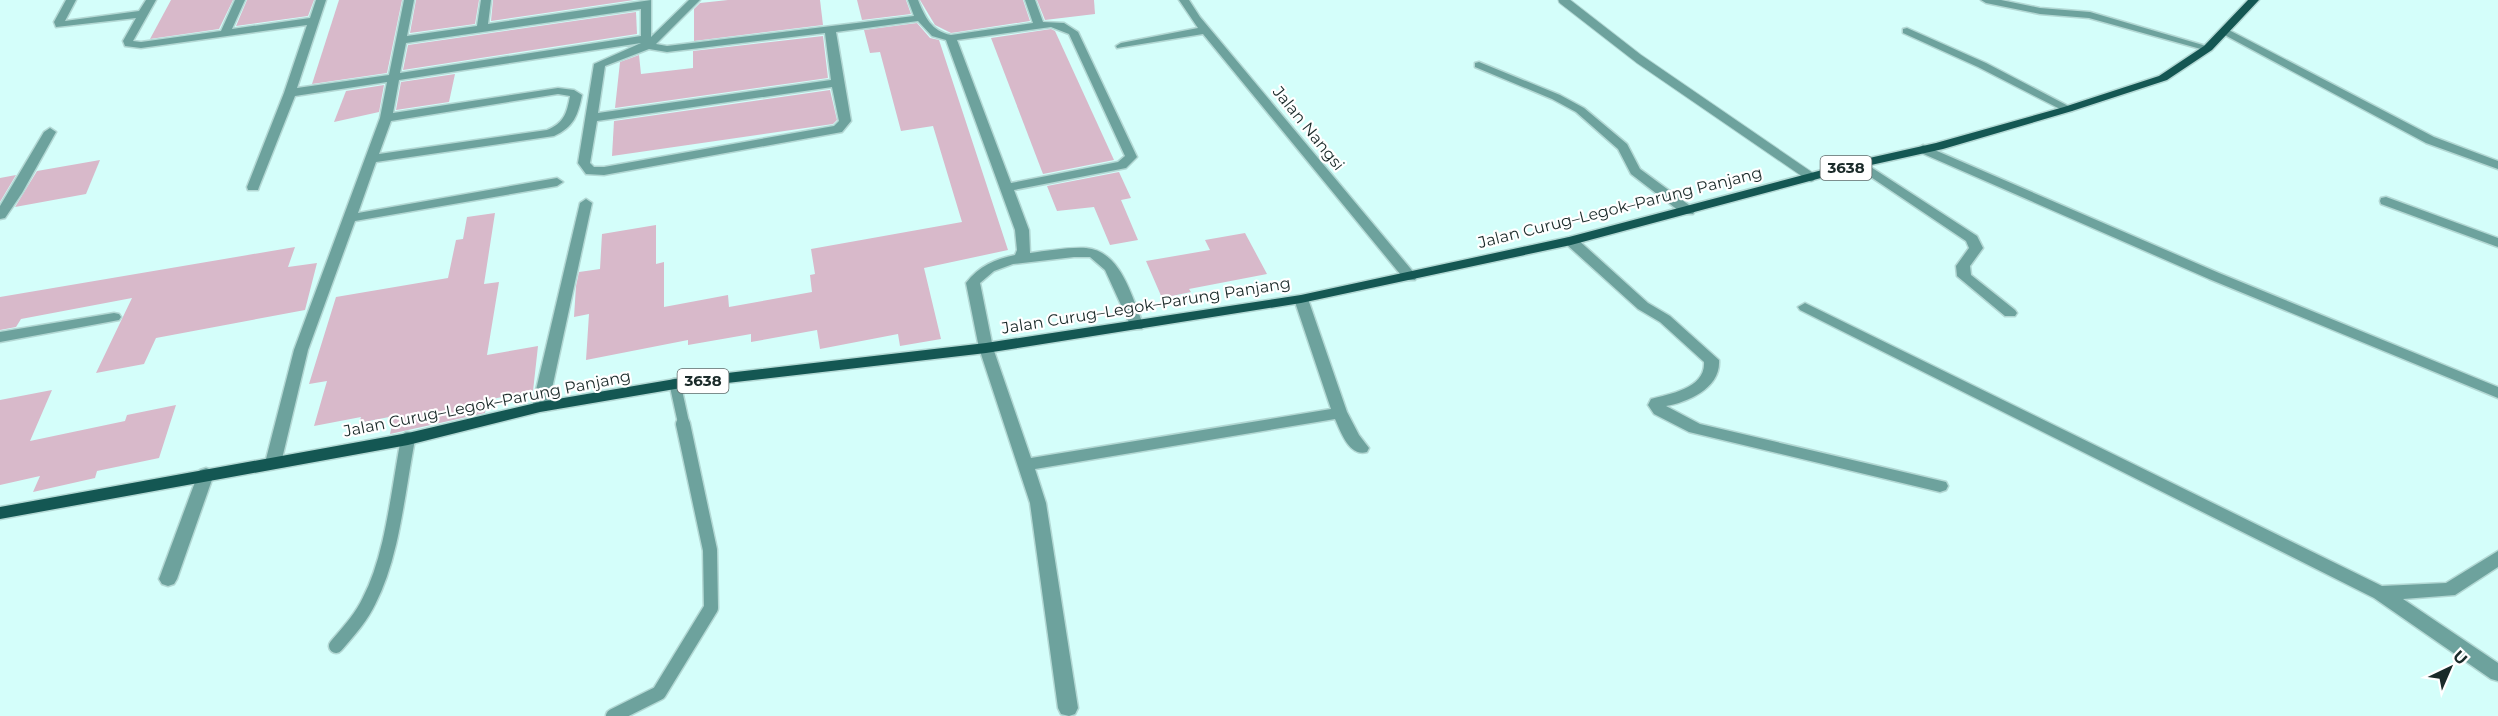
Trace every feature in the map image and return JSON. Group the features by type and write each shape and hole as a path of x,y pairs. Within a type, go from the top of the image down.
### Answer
{"main road":[{"name":"Jalan Curug–Legok–Parung Panjang","path":"0,513 408,439 540,408 675,384 986,348 1301,300 1571,241 1923,149 2068,109 2163,78 2208,48 2254,0"}],"street":[{"path":"71,0 58,22 60,25 143,14"},
{"path":"150,0 128,41 129,44 141,45 313,21"},
{"path":"225,33 240,0"},
{"path":"253,187 290,93 321,0"},
{"path":"273,463 301,350 386,118 409,0"},
{"path":"482,28 486,0"},
{"path":"695,0 647,42 600,64 584,164 590,171 604,171 834,131 841,127 845,121 837,83 830,28"},
{"path":"913,0 920,18 933,34 951,38 1039,24 1060,25 1073,32 1131,157 1122,165 1008,188"},
{"path":"1030,0 1039,24"},
{"name":"Jalan Nangsi","path":"1184,0 1410,277"},
{"path":"1986,0 2040,11 2090,15 2208,48"},
{"path":"401,40 567,12 646,3 647,42"},
{"path":"290,93 647,42 667,49 920,18"},
{"path":"1120,46 1207,30"},
{"path":"1907,31 1982,65 2068,109"},
{"path":"2225,31 2430,140 2498,165"},
{"path":"951,38 1022,230 1024,250 1021,258"},
{"path":"1479,65 1556,97 1580,110 1623,147 1635,171 1688,211"},
{"path":"591,118 837,83"},
{"path":"370,159 550,133 562,128 571,120 576,95 558,91 386,118"},
{"path":"0,215 16,193 50,132"},
{"path":"1923,149 2225,281 2498,393"},
{"path":"1860,164 1972,239 1976,248 1963,266 1964,276 2010,312"},
{"path":"351,218 557,182"},
{"path":"2386,201 2498,243"},
{"path":"540,408 586,203"},
{"path":"1571,241 1643,306 1665,320 1711,360 1712,369 1703,382 1677,398 1658,403 1656,405 1659,410 1695,428 1940,486"},
{"path":"1068,708 1038,503 986,348 974,283 982,273 1021,258 1085,252 1096,255 1109,265 1137,326"},
{"path":"1301,300 1339,412 1352,438 1361,448"},
{"path":"1805,307 2380,593 2407,609 2498,673"},
{"path":"0,337 114,317"},
{"path":"1024,465 1328,417 1339,412"},
{"path":"168,579 206,474"},
{"path":"2380,593 2449,590 2498,558"}],"lane":[{"path":"1563,0 1639,58 1811,177"},
{"path":"613,716 658,693 711,608 710,550 675,384"},
{"path":"336,646 358,618 372,595 380,570 408,439"}],"building":[{"path":"171,0 233,0 219,29 150,39"},
{"path":"247,0 314,0 308,16 236,26"},
{"path":"339,0 402,0 387,73 312,84"},
{"path":"416,0 479,0 475,24 410,33"},
{"path":"493,0 634,0 491,21"},
{"path":"728,0 820,0 823,25 694,41 694,9 700,3"},
{"path":"857,0 906,0 911,14 862,20"},
{"path":"920,0 1023,0 1030,21 951,33 935,25"},
{"path":"1037,0 1094,0 1095,14 1045,20"},
{"path":"636,12 637,34 403,70 408,45"},
{"path":"917,23 930,38 939,40 1008,250 924,268 941,339 900,346 898,334 820,349 817,330 751,342 751,334 688,345 688,340 586,360 589,314 574,317 576,286 579,272 600,269 602,234 656,225 656,264 664,262 664,307 728,295 729,307 812,292 810,275 815,274 811,249 962,222 933,126 901,131 880,52 870,53 864,30"},
{"path":"1051,29 1055,31 1114,160 1043,174 991,38"},
{"path":"823,36 828,78 615,108 620,62 639,55 641,74 693,68 693,51"},
{"path":"455,74 449,102 396,110 401,82"},
{"path":"384,85 379,112 334,122 346,91"},
{"path":"830,90 837,120 833,124 612,156 614,121"},
{"path":"100,160 86,194 15,207 37,171"},
{"path":"1119,172 1131,198 1121,200 1138,240 1110,245 1094,207 1057,211 1047,186"},
{"path":"16,175 0,202 0,178"},
{"path":"495,213 484,284 499,282 487,355 538,346 533,391 487,400 485,413 390,434 394,416 359,423 361,417 314,426 327,381 309,384 336,297 448,278 456,240 463,239 467,217"},
{"path":"1245,233 1267,274 1189,289 1191,292 1162,298 1146,261 1210,250 1205,240"},
{"path":"295,247 288,267 317,263 305,310 156,338 144,364 96,373 132,298 21,319 16,327 0,330 0,297"},
{"path":"52,390 30,441 125,421 127,415 176,405 159,458 97,471 95,478 33,492 40,476 0,485 0,400"}]}
